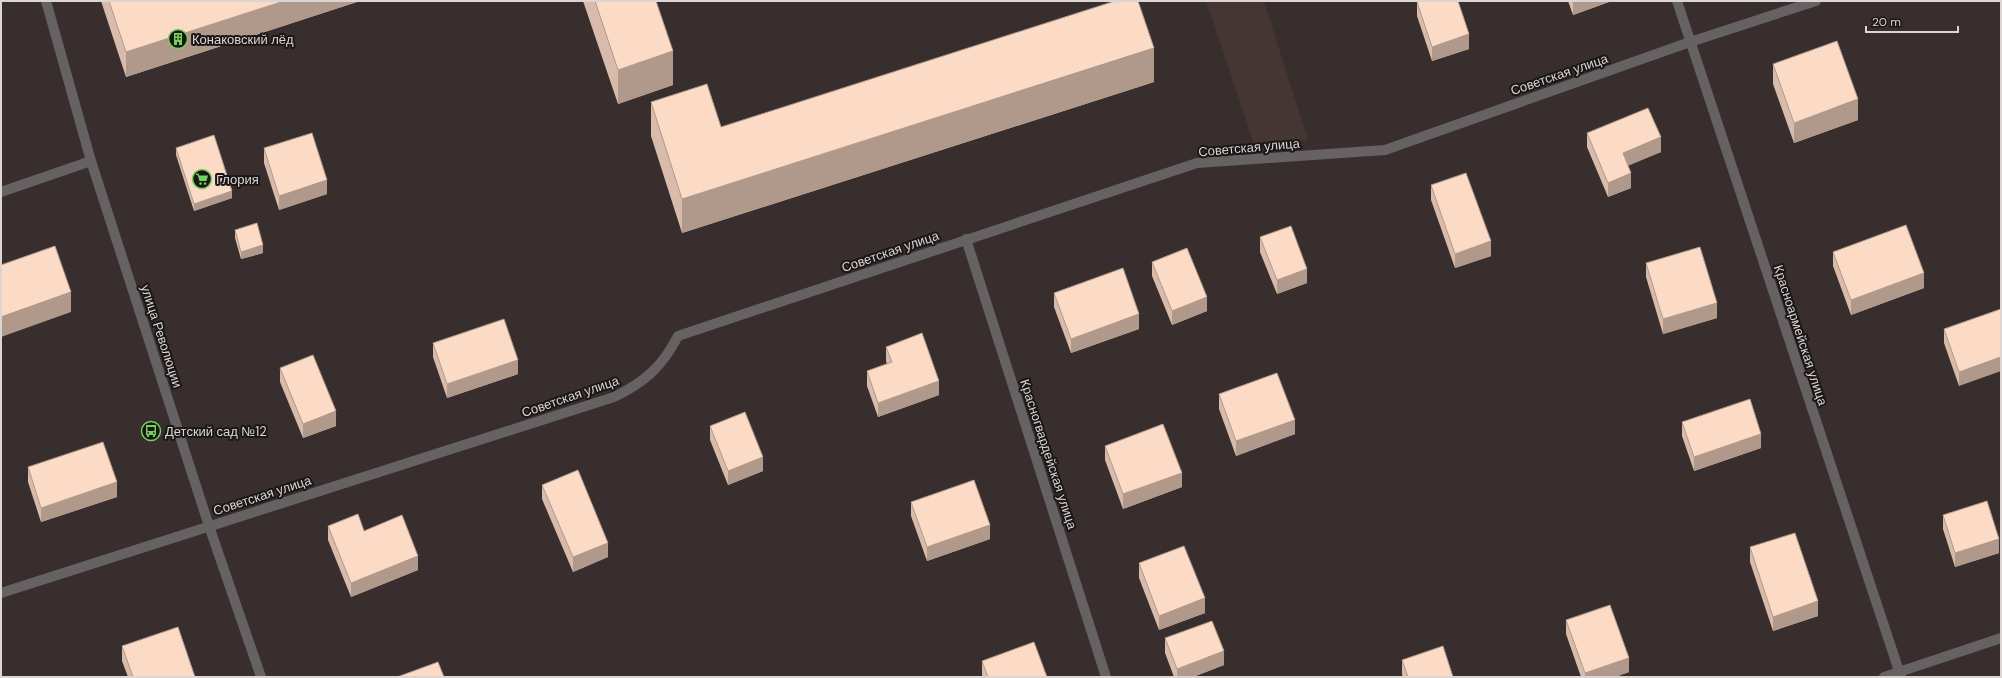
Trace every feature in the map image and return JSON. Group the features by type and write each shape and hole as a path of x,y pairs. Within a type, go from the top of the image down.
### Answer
{"street":[{"name":"улица Революции","path":"46,1 91,161 209,526 261,677"},
{"name":"Красноармейская улица","path":"1677,1 1900,674"},
{"name":"Советская улица","path":"1,593 614,397 633,387 654,372 668,355 678,336 1197,163 1385,150 1690,42 1816,1"},
{"path":"1,192 91,161"},
{"name":"Красногвардейская улица","path":"966,239 1106,677"},
{"path":"1884,677 1900,674 2001,638"}],"shaded area":[{"path":"1206,1 1264,1 1308,140 1255,147"}],"building":[{"path":"109,1 284,1 126,52"},
{"path":"595,1 656,1 673,51 618,70"},
{"path":"1115,1 1138,1 1154,48 682,199 651,102 707,84 721,127"},
{"path":"1458,1 1469,34 1432,47 1417,2"},
{"path":"1837,41 1858,99 1794,123 1773,64"},
{"path":"1648,108 1661,137 1623,153 1631,173 1608,183 1587,133"},
{"path":"312,133 327,180 279,196 264,148"},
{"path":"214,135 232,191 194,204 176,148"},
{"path":"1466,173 1491,241 1455,254 1431,185"},
{"path":"257,223 263,245 241,252 235,230"},
{"path":"1906,225 1924,273 1851,300 1833,252"},
{"path":"1291,226 1307,269 1277,280 1260,237"},
{"path":"55,246 71,292 1,317 1,265"},
{"path":"1700,247 1717,303 1663,319 1646,263"},
{"path":"1187,248 1207,297 1172,311 1152,262"},
{"path":"1123,268 1139,314 1071,339 1054,293"},
{"path":"2001,309 2001,357 1959,372 1944,329"},
{"path":"504,319 518,360 447,384 433,343"},
{"path":"922,333 939,381 878,403 867,371 892,362 886,347"},
{"path":"313,355 336,411 303,424 280,368"},
{"path":"1277,373 1295,420 1236,441 1219,394"},
{"path":"1750,399 1761,434 1694,457 1682,422"},
{"path":"745,412 763,457 728,471 710,426"},
{"path":"1163,424 1182,473 1123,494 1105,446"},
{"path":"103,442 117,482 41,508 28,467"},
{"path":"578,470 608,543 573,557 542,485"},
{"path":"974,480 990,525 927,547 911,502"},
{"path":"1987,501 1999,539 1955,553 1943,515"},
{"path":"358,514 364,531 402,515 418,556 351,583 328,526"},
{"path":"1795,533 1818,601 1773,617 1750,547"},
{"path":"1184,546 1205,598 1159,616 1139,563"},
{"path":"1610,605 1629,658 1585,673 1566,620"},
{"path":"1212,621 1224,651 1177,669 1165,638"},
{"path":"178,627 195,677 133,677 122,646"},
{"path":"1034,642 1047,677 988,677 982,661"},
{"path":"1443,646 1453,677 1408,677 1402,660"},
{"path":"438,662 444,677 397,677"}],"place":[{"name":"Конаковский лёд","path":"178,39"},
{"name":"Глория","path":"202,179"},
{"name":"Детский сад №12","path":"151,431"}]}
